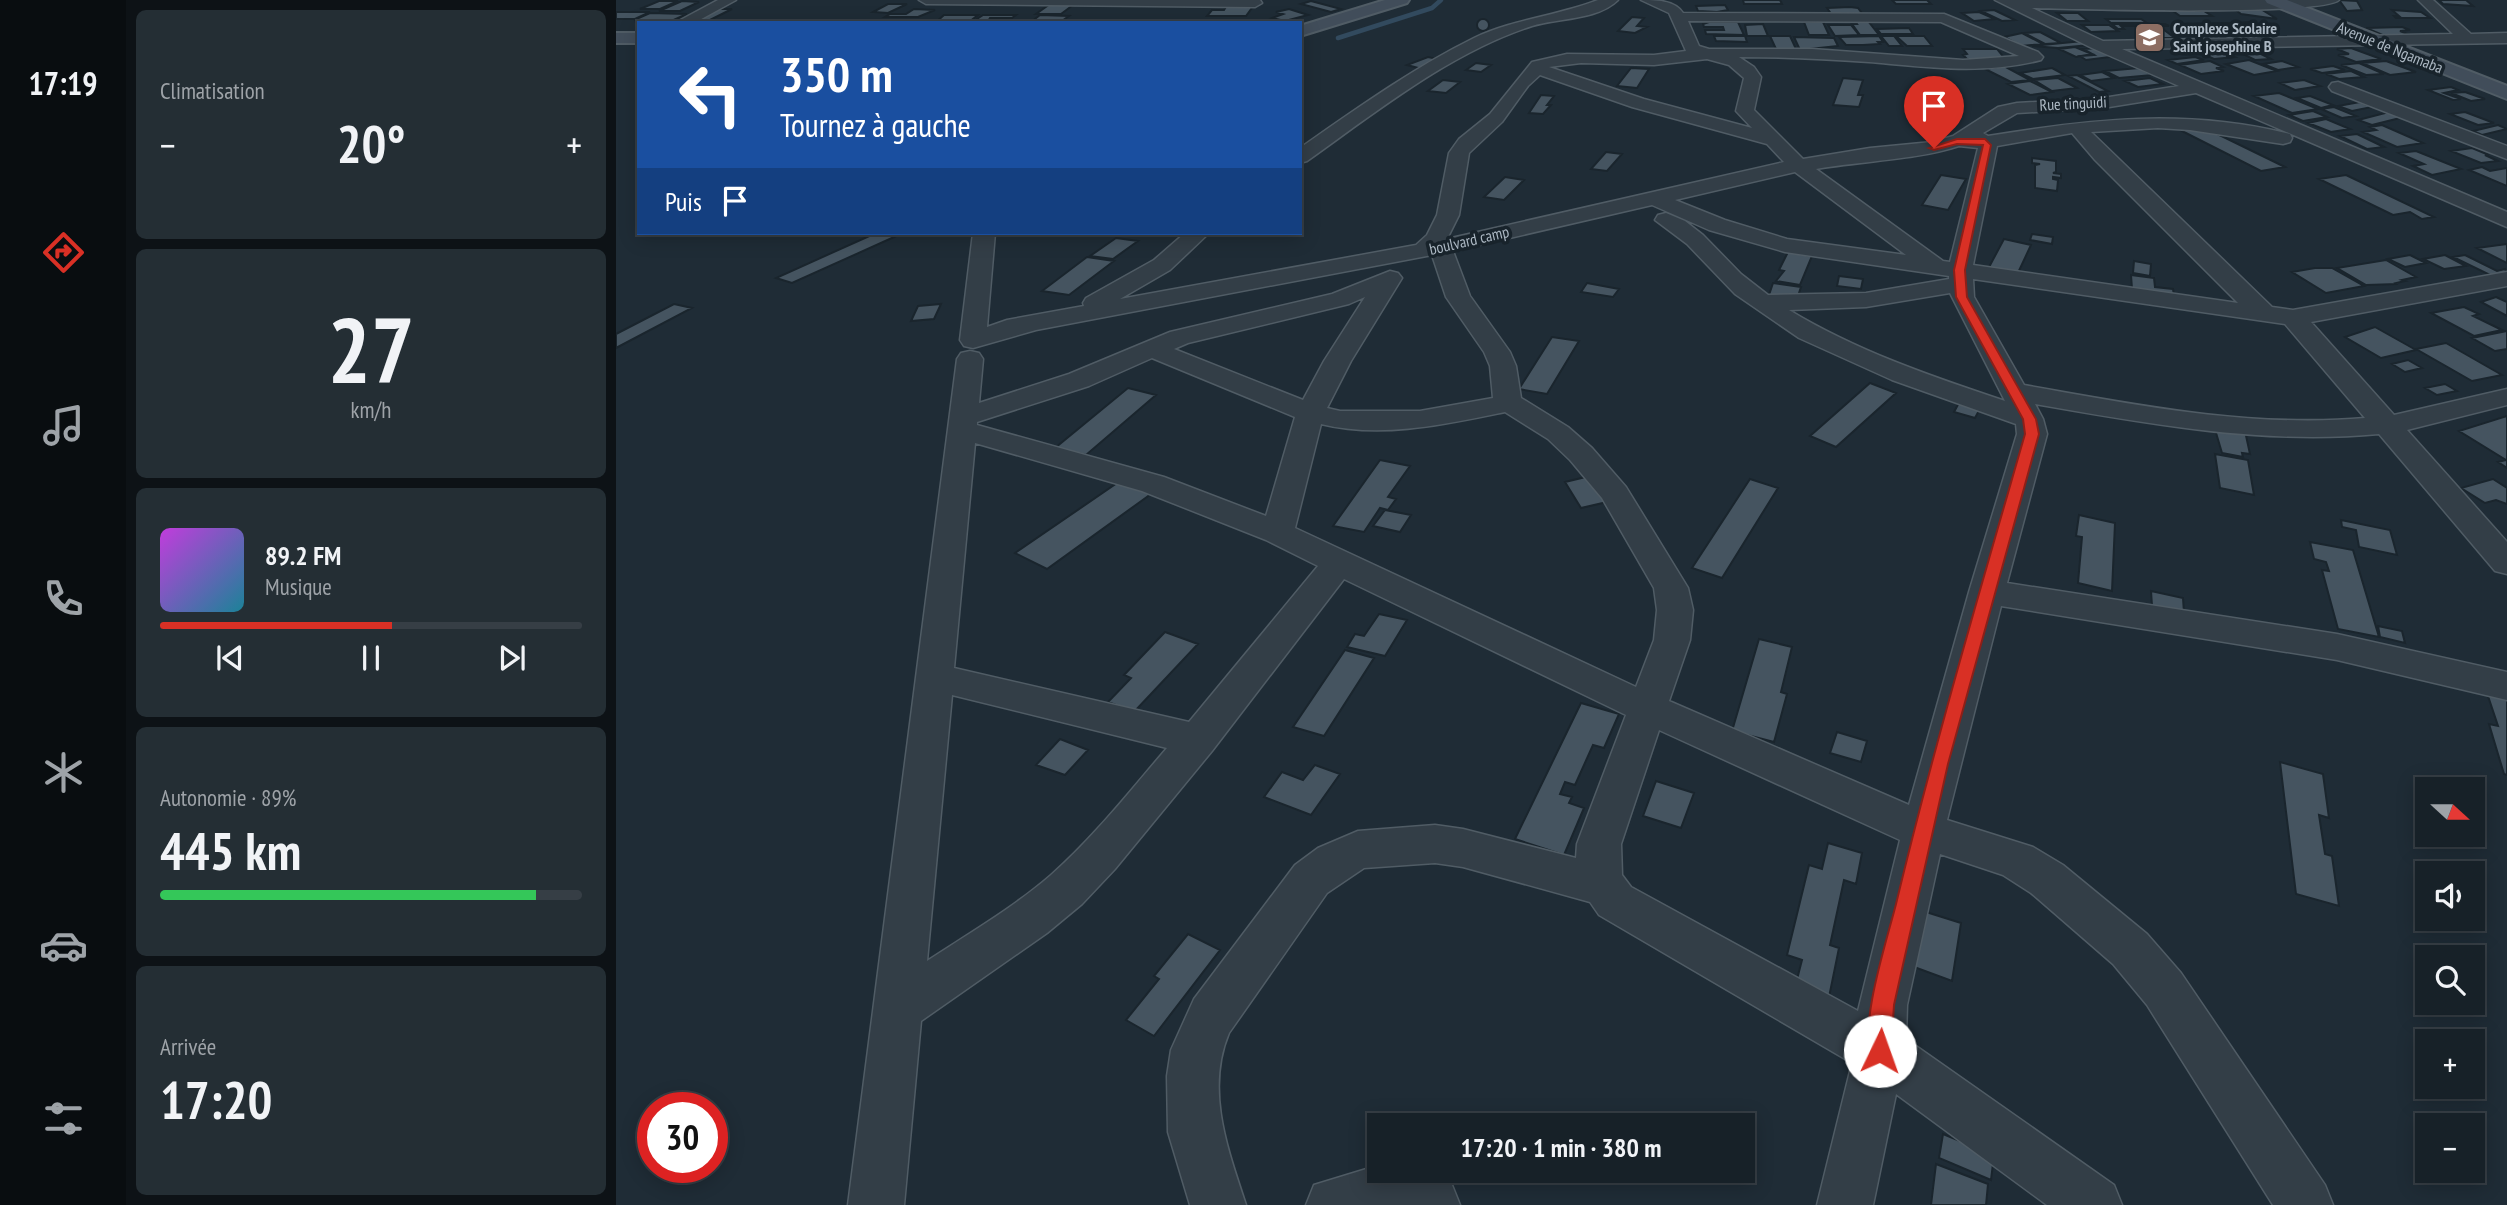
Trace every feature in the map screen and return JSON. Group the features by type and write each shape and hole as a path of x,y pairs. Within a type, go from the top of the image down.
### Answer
{"main road":[{"path":"1303,30 1401,0"},
{"name":"Avenue de Ngamaba","path":"2279,3 2507,93"},
{"path":"616,38 637,38"}],"street":[{"path":"686,21 729,0"},
{"path":"926,0 1255,3"},
{"path":"933,17 960,0"},
{"path":"1302,156 1396,90 1480,41 1530,22 1580,12 1611,0"},
{"path":"1647,0 1675,10 1692,48 1746,67 1753,77 1745,111 1799,166 1952,274 2022,405 2032,434 1986,592 1924,831 1882,1005 1880,1051 1845,1205"},
{"path":"2006,2 2279,3 2332,0"},
{"path":"2425,0 2473,38 2507,48"},
{"path":"1024,16 1044,1"},
{"path":"2006,2 2098,45 2507,220"},
{"path":"964,423 1203,329 1340,299 1389,278 1436,237 1448,215 1459,153 1466,143 1496,118 1522,82 1538,69 1538,65 1550,61 1608,57 1654,60 1710,54 1843,55 1910,64 1967,66 2035,57 1944,18 1680,17"},
{"path":"2098,45 2507,38"},
{"path":"2171,44 2208,60"},
{"path":"1910,64 1972,81"},
{"path":"1538,69 1637,103 1774,140"},
{"path":"2338,87 2507,153"},
{"name":"Rue tinguidi","path":"1970,139 2004,111 2032,106 2103,103 2197,88"},
{"path":"1998,92 2032,106"},
{"name":"boulvard camp","path":"975,346 1007,328 1423,251 1799,166 1870,154 1934,148 1970,139 2077,127 2176,123 2334,146"},
{"path":"2077,127 2102,156 2264,314"},
{"path":"2473,139 2507,133"},
{"path":"1952,274 1988,148 1970,139"},
{"path":"1653,198 1717,225 1760,239 1952,274 2294,318 2507,279"},
{"path":"1627,204 1670,222 1696,238 1734,280 1804,330 1837,347 1938,387 2022,405 2130,412 2270,427 2387,425 2507,397"},
{"path":"876,1205 964,423 988,235"},
{"path":"1080,314 1113,291 1162,265 1196,235"},
{"path":"1423,251 1497,352 1503,366 1505,394 1510,403 1558,433 1581,454 1615,494 1671,589 1675,610 1672,640 1599,844 1597,865 1602,885 1615,901 1880,1051 2094,1205"},
{"path":"1765,303 1867,300 1952,274"},
{"path":"1278,533 1287,491 1311,413 1361,321 1389,278"},
{"path":"2294,318 2507,563"},
{"path":"1152,349 1326,418 1361,422 1420,420 1510,403"},
{"path":"964,423 1153,484 1278,533 1647,709 1924,831 2017,861 2047,879 2130,949 2164,989 2305,1205"},
{"path":"898,1009 1031,918 1066,890 1100,856 1198,740 1339,562"},
{"path":"1986,592 2337,647 2507,686"},
{"path":"935,677 1198,740"},
{"path":"1218,1205 1195,1132 1193,1076 1196,1050 1212,1016 1311,879 1358,849 1435,844 1463,848 1602,885"},
{"path":"1334,1205 1373,1195 1406,1195 1432,1205"}],"building":[{"path":"1743,0 1780,0 1782,4 1744,4"},
{"path":"1892,0 1927,0 1931,4 1896,4"},
{"path":"2339,0 2357,1 2362,10 2347,11"},
{"path":"2439,0 2466,0 2473,6 2443,4"},
{"path":"659,1 678,1 660,9 640,9"},
{"path":"682,1 699,2 680,11 659,11"},
{"path":"1311,1 1341,9 1331,12 1301,4"},
{"path":"888,4 907,4 888,13 873,12"},
{"path":"1050,4 1073,5 1061,14 1036,14"},
{"path":"1227,5 1254,5 1246,16 1207,16 1212,10 1224,10"},
{"path":"1725,5 1728,10 1717,12 1698,11 1696,6"},
{"path":"2232,7 2259,8 2277,19 2241,14"},
{"path":"1827,8 1858,8 1864,16 1832,15"},
{"path":"716,9 732,9 708,21 691,21"},
{"path":"914,9 935,10 918,17 885,17 890,14 906,14"},
{"path":"1289,9 1308,15 1285,21 1272,18 1283,14 1276,12"},
{"path":"1994,10 2015,20 2002,21 1981,11"},
{"path":"2392,10 2421,12 2430,18 2396,18 2394,16 2399,16"},
{"path":"2173,11 2204,11 2212,16 2180,16"},
{"path":"616,12 650,12 635,19 616,19"},
{"path":"1979,12 1995,19 1974,21 1962,13"},
{"path":"650,13 687,14 671,21 634,20"},
{"path":"2057,13 2078,13 2088,21 2067,21"},
{"path":"944,15 978,15 970,21 937,21"},
{"path":"983,15 1016,15 1012,18 974,21"},
{"path":"1040,15 1069,16 1062,21 1032,21"},
{"path":"1632,17 1644,18 1637,26 1647,27 1635,33 1618,31"},
{"path":"1483,19 1489,25 1483,31 1477,25"},
{"path":"2106,19 2141,19 2147,23 2111,23"},
{"path":"1855,21 1868,21 1879,35 1860,35 1852,24 1857,24"},
{"path":"1738,22 1744,35 1706,34 1705,30 1724,30 1723,27 1704,27 1703,24"},
{"path":"1804,22 1823,22 1829,35 1809,35"},
{"path":"2249,22 2269,31 2251,32 2234,23"},
{"path":"2234,23 2246,31 2210,31 2198,24"},
{"path":"1763,24 1768,36 1747,36 1745,25"},
{"path":"2112,24 2169,26 2121,26 2124,29 2118,29"},
{"path":"1828,25 1851,25 1859,35 1835,36"},
{"path":"2082,25 2109,25 2118,31 2091,32"},
{"path":"2147,27 2160,27 2175,38 2162,38"},
{"path":"2402,27 2410,30 2400,31 2417,38 2392,39 2366,28"},
{"path":"1909,28 1913,34 1881,34 1877,29"},
{"path":"2040,32 2061,43 2045,44 2024,33"},
{"path":"2022,33 2043,44 2021,46 2004,37"},
{"path":"1714,36 1745,36 1747,42 1716,41"},
{"path":"1770,36 1790,36 1796,49 1776,49"},
{"path":"1879,36 1883,42 1878,42 1880,44 1863,45 1846,45 1839,37"},
{"path":"1881,36 1894,36 1902,46 1889,46"},
{"path":"1896,36 1924,36 1932,46 1907,46"},
{"path":"1794,37 1834,38 1838,46 1800,50"},
{"path":"2083,41 2090,45 2058,48 2032,46"},
{"path":"2075,47 2092,54 2076,57 2059,49"},
{"path":"2100,48 2118,56 2086,60 2080,56 2094,55 2083,49"},
{"path":"2351,48 2381,59 2356,62 2338,55 2349,54 2337,49"},
{"path":"1963,49 1997,49 2005,59 1967,59 1963,55 1967,54"},
{"path":"2251,49 2271,59 2255,60 2235,50"},
{"path":"2224,52 2235,57 2214,59 2203,54"},
{"path":"1428,57 1442,60 1422,69 1407,65"},
{"path":"2195,57 2204,60 2177,64 2168,60"},
{"path":"2249,60 2277,71 2254,75 2226,64"},
{"path":"2210,61 2223,67 2216,68 2224,71 2201,74 2180,65"},
{"path":"2282,61 2298,67 2278,70 2263,64"},
{"path":"2386,61 2416,72 2390,75 2362,63"},
{"path":"1476,63 1491,65 1481,72 1466,70"},
{"path":"2359,63 2384,74 2366,75 2341,65"},
{"path":"2004,66 2030,80 2011,82 1985,69"},
{"path":"2333,66 2345,70 2322,73 2310,69"},
{"path":"1631,68 1649,69 1637,88 1617,86"},
{"path":"2052,68 2065,75 2033,79 2020,73"},
{"path":"2139,68 2153,75 2119,78 2105,71"},
{"path":"2351,71 2364,77 2339,79 2326,74"},
{"path":"2102,72 2114,78 2091,81 2080,75"},
{"path":"2077,75 2108,91 2099,92 2068,76"},
{"path":"1843,78 1863,80 1858,95 1863,95 1859,107 1833,105"},
{"path":"2058,78 2077,88 2052,91 2034,80"},
{"path":"2150,78 2163,84 2138,87 2125,81"},
{"path":"1443,80 1460,82 1446,93 1428,91"},
{"path":"2304,80 2320,86 2295,90 2280,83"},
{"path":"2030,81 2052,92 2030,95 2008,84"},
{"path":"2451,87 2458,90 2444,93 2461,99 2453,100 2428,90"},
{"path":"2465,92 2485,99 2471,101 2451,93"},
{"path":"2279,93 2318,109 2292,113 2254,96"},
{"path":"1541,95 1554,96 1547,105 1551,105 1543,114 1529,113"},
{"path":"2310,96 2333,105 2321,108 2297,98"},
{"path":"2360,102 2372,107 2352,111 2338,106"},
{"path":"2334,107 2356,116 2342,118 2321,109"},
{"path":"2313,111 2327,117 2303,121 2289,115"},
{"path":"2389,112 2404,117 2372,125 2358,120"},
{"path":"2465,112 2494,123 2478,125 2450,114"},
{"path":"2326,119 2350,129 2331,132 2308,123"},
{"path":"2382,125 2423,143 2397,147 2363,132 2376,130 2370,127"},
{"path":"2498,125 2507,129 2482,135 2473,131"},
{"path":"2203,127 2285,167 2261,171 2180,130"},
{"path":"2357,134 2384,147 2367,149 2340,136"},
{"path":"2472,148 2498,161 2481,163 2451,151"},
{"path":"2416,151 2461,169 2432,175 2413,166 2424,164 2399,153"},
{"path":"1606,152 1622,154 1607,171 1591,169"},
{"path":"2032,158 2056,161 2056,172 2053,173 2061,174 2061,178 2053,177 2058,180 2057,191 2035,188 2035,165 2040,164 2032,163"},
{"path":"2482,167 2490,171 2507,168 2507,186 2469,170"},
{"path":"1941,175 1966,179 1948,210 1922,205"},
{"path":"2346,175 2434,217 2422,219 2410,212 2393,215 2319,179"},
{"path":"1505,177 1524,180 1504,200 1484,197"},
{"path":"2032,234 2053,237 2052,244 2030,240"},
{"path":"872,235 899,235 792,283 776,278"},
{"path":"1116,238 1138,241 1113,259 1090,256"},
{"path":"2004,239 2031,245 2017,275 1988,269"},
{"path":"2507,244 2507,263 2477,248"},
{"path":"1788,252 1812,256 1800,285 1776,281 1784,271 1779,270"},
{"path":"2410,255 2426,263 2405,267 2388,259"},
{"path":"2445,255 2466,266 2444,269 2423,259"},
{"path":"2465,255 2497,271 2505,269 2507,275 2494,277 2453,257"},
{"path":"1087,257 1114,261 1069,295 1042,291"},
{"path":"2386,260 2416,277 2402,280 2405,281 2396,283 2398,284 2366,285 2337,268"},
{"path":"2134,261 2151,264 2150,276 2133,273"},
{"path":"2332,268 2364,286 2326,293 2292,272"},
{"path":"2131,275 2154,278 2155,287 2173,289 2174,295 2132,289"},
{"path":"1839,276 1863,279 1861,289 1837,286"},
{"path":"1587,283 1619,289 1613,297 1581,292"},
{"path":"1773,283 1801,287 1797,299 1769,295"},
{"path":"2496,297 2507,302 2507,316 2481,302"},
{"path":"674,304 692,308 616,348 616,334"},
{"path":"941,304 934,319 911,321 918,306"},
{"path":"2464,307 2479,314 2473,316 2502,330 2474,336 2431,313"},
{"path":"2375,327 2416,350 2381,358 2345,337"},
{"path":"2507,331 2507,349 2495,351 2472,338"},
{"path":"1552,337 1579,341 1547,394 1519,389"},
{"path":"2446,343 2502,375 2472,381 2416,349"},
{"path":"2408,360 2422,368 2405,372 2392,364"},
{"path":"1870,383 1896,393 1836,447 1810,436"},
{"path":"2445,384 2457,391 2437,395 2425,388"},
{"path":"1128,388 1156,395 1086,455 1055,448"},
{"path":"1961,399 1982,405 1975,418 1954,412"},
{"path":"2507,416 2507,468 2498,462 2506,460 2459,431"},
{"path":"2214,426 2245,431 2250,454 2242,453 2243,457 2222,453"},
{"path":"2215,454 2248,460 2254,495 2220,488"},
{"path":"1380,460 1410,466 1388,497 1396,499 1388,510 1380,508 1364,532 1333,526"},
{"path":"1590,476 1607,502 1581,508 1565,482"},
{"path":"1750,479 1778,488 1722,578 1692,568"},
{"path":"2493,479 2507,488 2507,504 2496,500 2485,503 2461,488"},
{"path":"1120,481 1151,494 1047,569 1015,553"},
{"path":"1385,510 1411,515 1400,532 1373,526"},
{"path":"2079,515 2115,523 2112,591 2078,583 2082,537 2076,536"},
{"path":"2341,520 2390,530 2397,555 2359,547 2356,530 2342,527"},
{"path":"2310,542 2353,550 2379,637 2338,629 2322,570 2329,571 2326,562 2314,559"},
{"path":"2151,591 2183,598 2184,613 2152,606"},
{"path":"1379,614 1407,620 1385,656 1347,647 1355,634 1364,636"},
{"path":"2378,626 2402,631 2405,643 2380,637"},
{"path":"1165,632 1198,644 1134,712 1108,702 1131,678 1124,675"},
{"path":"1759,639 1792,647 1781,692 1787,694 1774,742 1732,731"},
{"path":"1345,650 1374,658 1324,736 1293,727"},
{"path":"2487,693 2507,697 2507,775 2504,774 2489,724 2498,726"},
{"path":"1581,703 1619,714 1604,748 1593,745 1575,785 1565,782 1560,794 1572,797 1569,803 1584,808 1564,855 1515,839"},
{"path":"1837,732 1867,741 1861,762 1830,753"},
{"path":"1060,739 1088,750 1065,775 1036,765"},
{"path":"2280,762 2323,774 2329,818 2319,815 2325,854 2332,856 2339,906 2296,894"},
{"path":"1315,765 1340,774 1311,815 1264,797 1282,772 1303,780"},
{"path":"1656,781 1694,793 1681,828 1643,816"},
{"path":"1828,843 1862,853 1856,884 1844,880 1830,945 1839,948 1827,1007 1793,995 1802,960 1787,955 1809,865 1822,869"},
{"path":"1926,912 1961,923 1952,981 1906,964 1913,927 1923,931"},
{"path":"1188,934 1220,950 1154,1036 1126,1020 1159,979 1154,976"},
{"path":"1943,1134 1994,1155 1991,1180 1939,1158"},
{"path":"1936,1164 1988,1184 1986,1205 1931,1205"}],"waterway":[{"path":"1338,38 1432,8 1441,0"}],"place":[{"name":"Complexe Scolaire Saint josephine B","path":"2150,37"}],"route":[{"path":"1880,1051 1882,1005 1939,764 2032,434 2029,419 1962,297 1960,270 1987,145 1985,142 1957,142 1934,148"}]}
